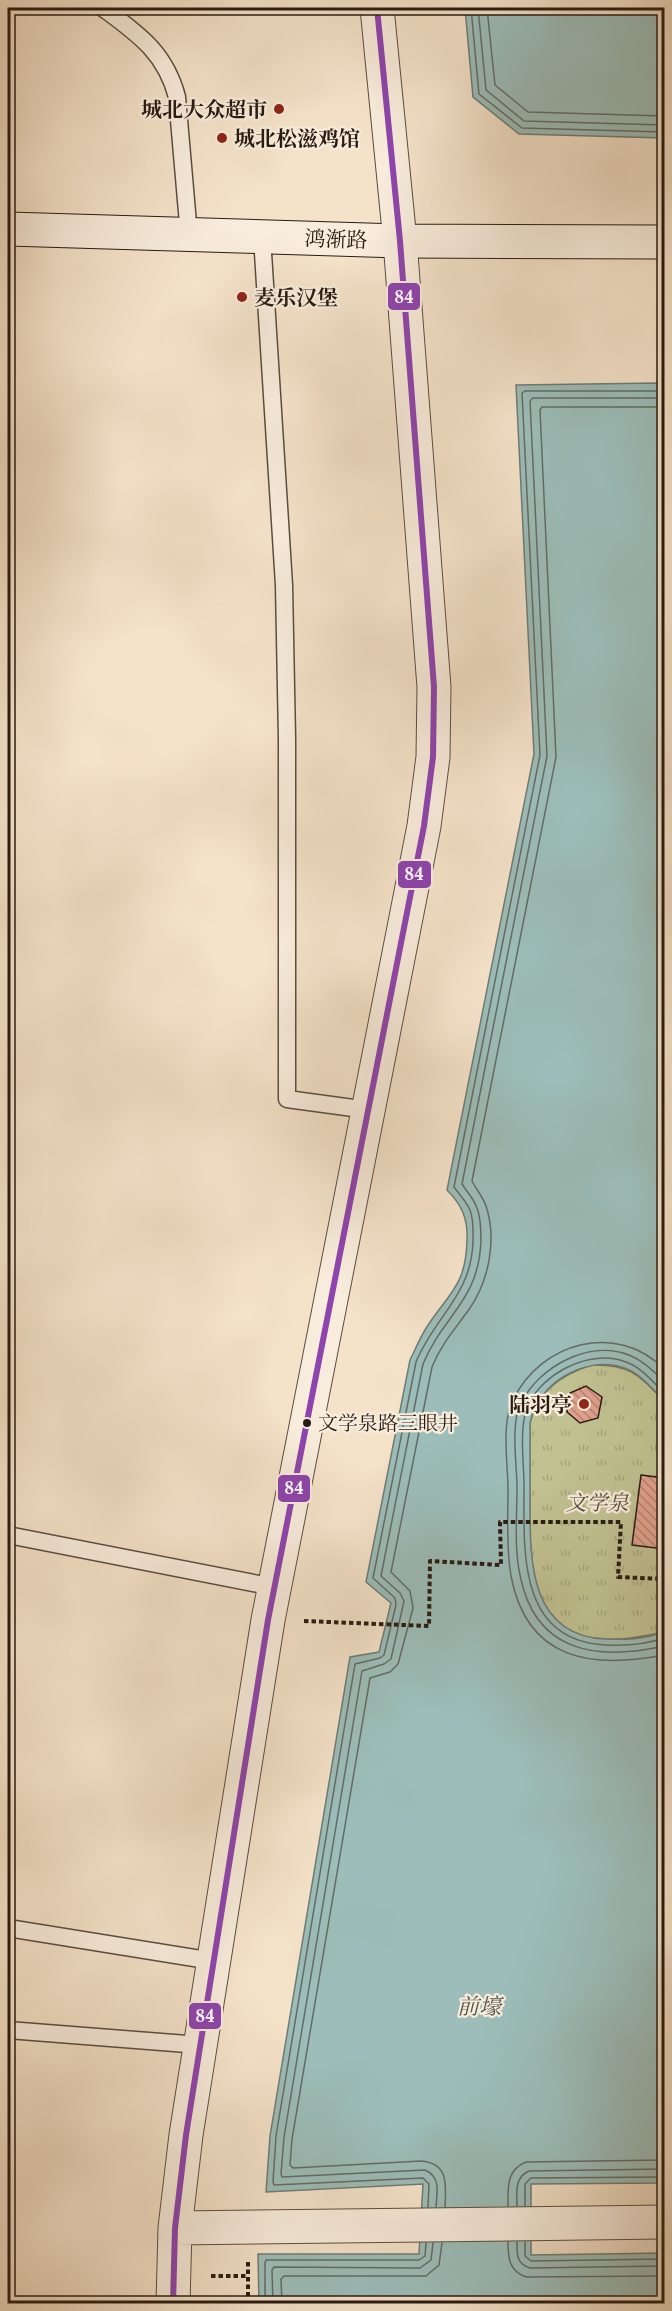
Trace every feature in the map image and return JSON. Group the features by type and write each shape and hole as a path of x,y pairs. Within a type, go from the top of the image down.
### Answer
{"street":[{"path":"173,2304 175,2228 186,2135 268,1620 424,826 433,757 434,687 400,241 377,8"},
{"name":"鸿渐路","path":"8,230 400,241 664,242"},
{"path":"175,2228 664,2222"}],"lane":[{"path":"103,8 144,39 171,76 177,97 189,235"},
{"path":"262,237 284,585 287,739 287,1099 368,1110"},
{"path":"8,1535 274,1587"},
{"path":"8,1928 213,1961"},
{"path":"8,2030 200,2045"}],"path":[{"path":"268,1620 429,1626 430,1562 501,1565 500,1522 621,1522 618,1577 664,1579"},
{"path":"248,2254 248,2304"},
{"path":"229,2276 248,2276"}],"green space":[{"name":"文学泉","path":"592,1365 616,1367 633,1373 648,1384 664,1401 664,1631 660,1633 612,1639 583,1636 564,1627 550,1613 540,1595 534,1576 530,1533 530,1423 533,1412 552,1385 571,1373"}],"water":[{"path":"465,8 664,8 664,138 519,134 473,97"},
{"name":"前壕","path":"659,383 664,386 664,1401 645,1381 622,1367 592,1366 564,1376 552,1385 542,1396 530,1423 530,1520 533,1567 538,1589 547,1608 561,1624 580,1634 606,1639 651,1636 664,1631 664,2183 531,2184 531,2255 664,2253 664,2303 259,2303 258,2254 419,2254 423,2184 266,2192 270,2136 350,1657 379,1652 391,1603 366,1582 410,1360 425,1330 454,1290 466,1256 465,1219 457,1201 447,1190 534,754 516,385"}],"building":[{"name":"陆羽亭","path":"586,1386 602,1397 598,1418 580,1423 567,1412 570,1393"},
{"path":"641,1475 664,1478 664,1549 632,1545"}],"transit line":[{"name":"84","path":"173,2304 175,2228 186,2135 268,1620 424,826 433,757 434,687 400,241 377,8"}],"place":[{"name":"城北大众超市","path":"279,109"},
{"name":"城北松滋鸡馆","path":"222,138"},
{"name":"麦乐汉堡","path":"242,297"},
{"name":"陆羽亭","path":"584,1404"},
{"name":"文学泉路三眼井","path":"307,1423"}]}
